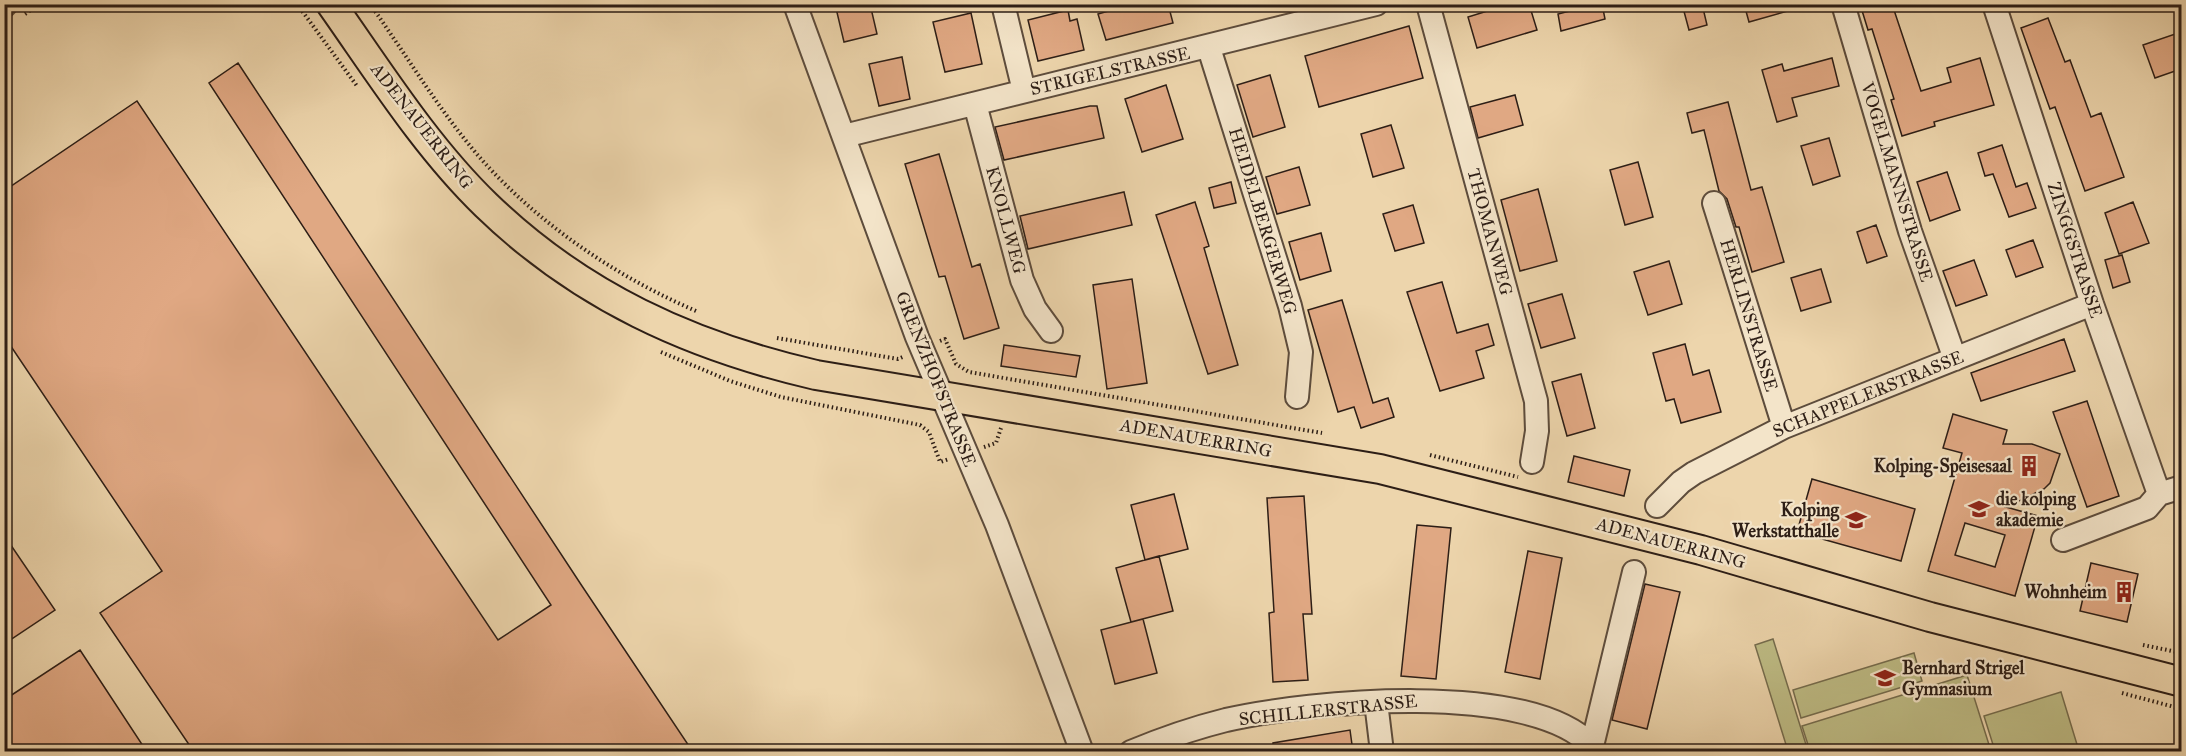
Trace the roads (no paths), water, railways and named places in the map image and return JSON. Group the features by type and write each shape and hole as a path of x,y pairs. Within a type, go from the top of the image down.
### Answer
{"main road":[{"name":"ADENAUERRING","path":"331,4 455,171 485,205 570,273 669,330 764,363 816,375 1380,469 1701,550 1941,620 2181,682"}],"street":[{"name":"GRENZHOFSTRASSE","path":"795,4 917,337 1010,558 1082,752"},
{"path":"1003,4 1024,91"},
{"name":"STRIGELSTRASSE","path":"844,136 1209,48 1376,4"},
{"name":"THOMANWEG","path":"1428,4 1536,401 1537,431 1532,462"},
{"name":"VOGELMANNSTRASSE","path":"1843,4 1910,231 1954,359"},
{"name":"ZINGGSTRASSE","path":"1994,4 2092,304 2159,494"},
{"name":"HEIDELBERGERWEG","path":"1209,48 1290,306 1301,352 1297,397"},
{"name":"KNOLLWEG","path":"975,104 1022,280 1035,309 1051,331"},
{"name":"HERLINSTRASSE","path":"1714,203 1784,427"},
{"name":"SCHAPPELERSTRASSE","path":"1658,506 1694,473 1784,427 2092,304"},
{"path":"2064,540 2147,508 2159,494 2181,487"},
{"name":"SCHILLERSTRASSE","path":"1131,752 1195,728 1229,720 1376,702 1419,700 1490,706 1530,713 1556,721 1583,736 1592,746 1634,572"},
{"path":"1376,702 1382,752"}],"place":[{"name":"Kolping-Speisesaal","path":"2029,466"},
{"name":"die kolping akademie","path":"1979,509"},
{"name":"Kolping Werkstatthalle","path":"1856,520"},
{"name":"Wohnheim","path":"2124,592"},
{"name":"Bernhard Strigel Gymnasium","path":"1885,678"}]}
